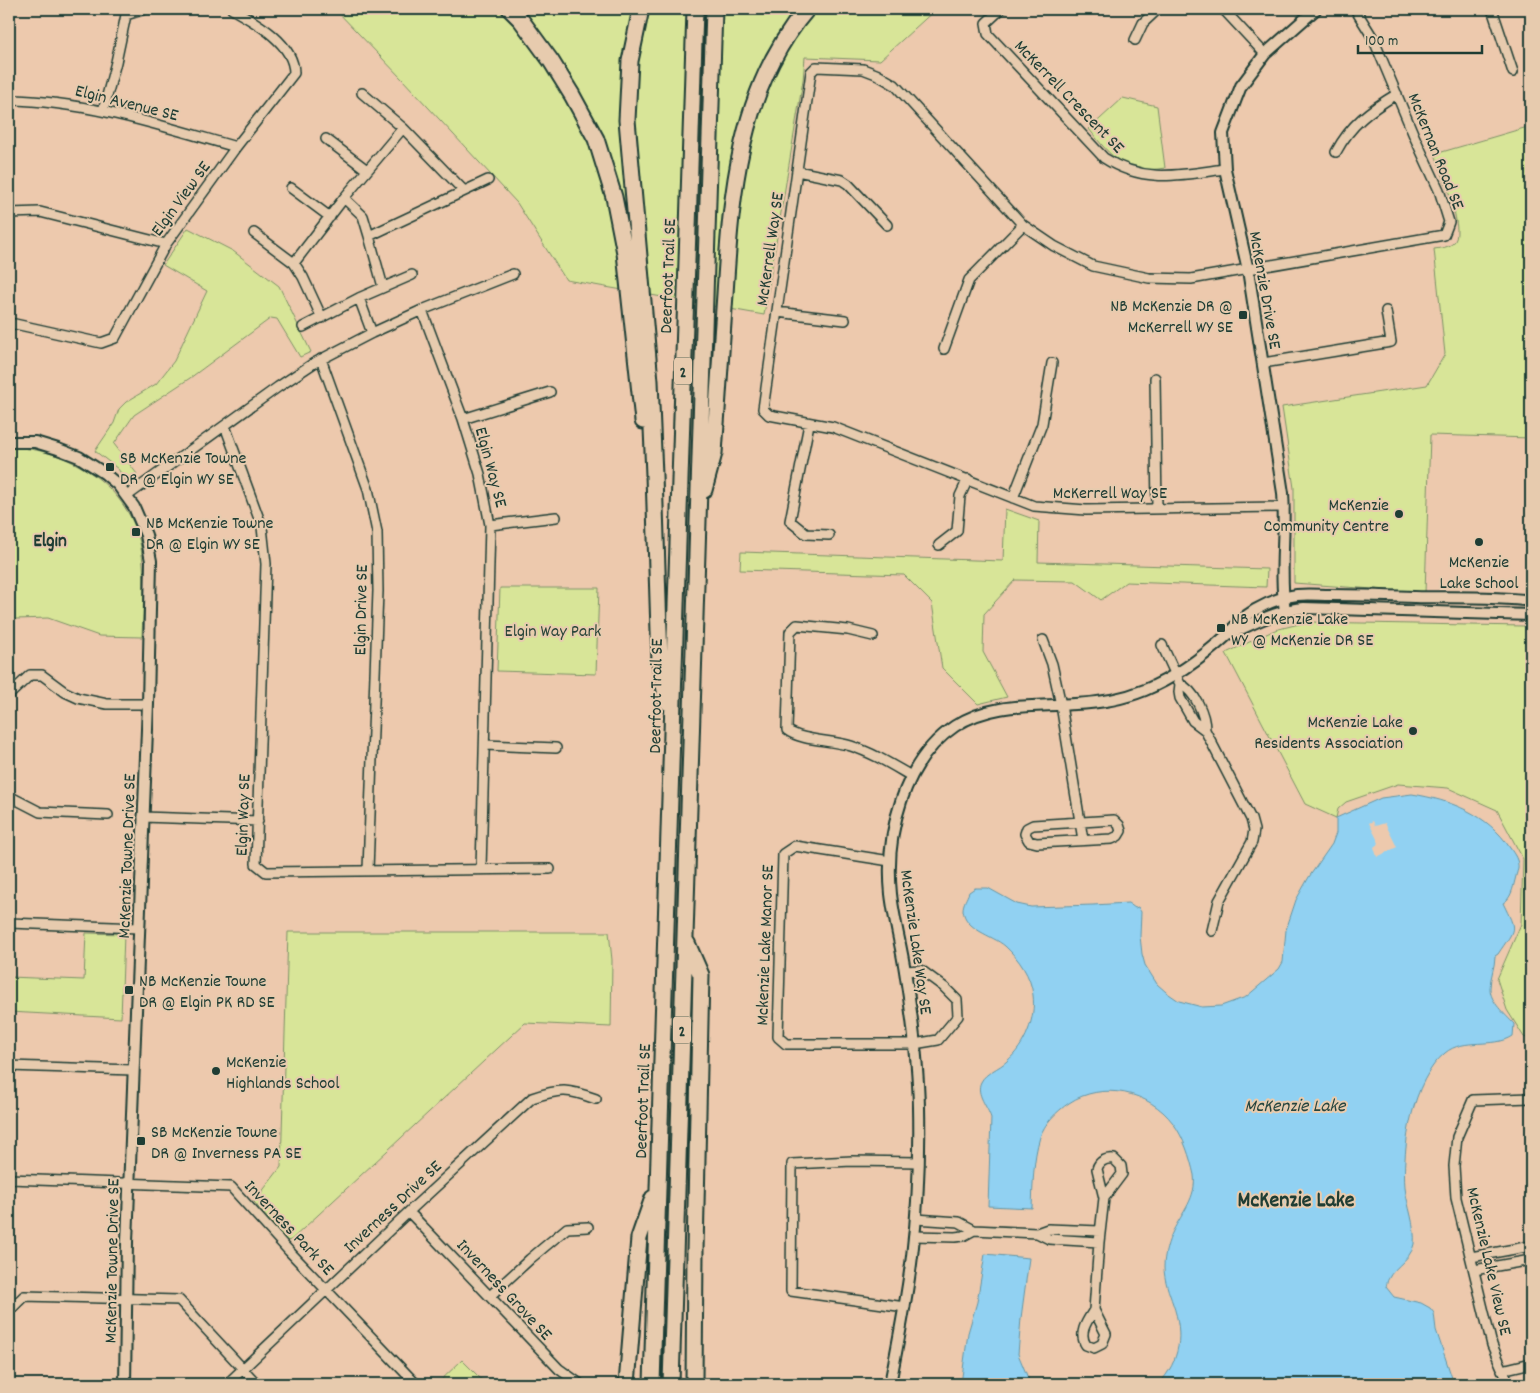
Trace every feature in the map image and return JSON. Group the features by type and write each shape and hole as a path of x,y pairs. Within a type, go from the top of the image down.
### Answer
{"highway":[{"path":"510,9 521,20 551,61 572,95 596,139 614,197 625,254 647,461 654,475"},
{"path":"641,9 630,62 628,120 650,381 660,663 673,732"},
{"name":"Deerfoot Trail SE","path":"652,1384 695,9"},
{"name":"2","path":"671,1384 714,9"},
{"path":"699,507 714,459 730,212 740,153 754,104 775,55 796,22 807,9"},
{"path":"685,938 700,975 694,1384"},
{"path":"627,1384 639,1238 658,1182"}],"street":[{"path":"103,111 126,15 144,9"},
{"name":"Elgin View SE","path":"9,325 15,324 101,343 115,338 166,244 236,147 294,73 294,62 279,42 264,28 232,9"},
{"name":"McKerrell Crescent SE","path":"1001,9 986,23 988,34 1104,158 1119,168 1146,176 1175,175 1225,169"},
{"path":"1135,40 1143,23 1158,9"},
{"path":"1224,9 1264,54"},
{"name":"McKenzie Drive SE","path":"1285,611 1283,598 1284,507 1248,270 1225,169 1224,133 1241,86 1264,54 1316,9"},
{"name":"McKernan Road SE","path":"1248,270 1444,236 1448,222 1439,190 1373,38 1354,9"},
{"path":"1492,9 1513,72"},
{"name":"McKerrell Way SE","path":"1248,270 1191,279 1148,278 1093,266 1054,246 1023,225 895,85 863,69 816,67 811,72 762,408 769,415 833,427 1034,506 1086,510 1284,507"},
{"path":"362,93 403,128 464,191"},
{"path":"1336,152 1344,136 1360,119 1397,94"},
{"name":"Elgin Avenue SE","path":"9,100 50,102 103,111 236,147"},
{"path":"294,263 344,198 403,128"},
{"path":"326,139 367,170"},
{"path":"796,171 842,180 887,225"},
{"path":"370,236 488,180"},
{"path":"291,188 330,216"},
{"path":"344,198 364,216 383,287"},
{"path":"9,213 40,212 166,244"},
{"path":"944,349 969,280 1023,225"},
{"path":"254,232 294,263 303,277 322,318"},
{"path":"126,496 278,387 321,359 422,310 513,274"},
{"path":"303,327 359,298 412,275"},
{"path":"359,298 372,333"},
{"name":"Elgin Way SE","path":"422,310 463,419 480,474 490,525 481,869"},
{"path":"777,312 846,320"},
{"path":"1263,363 1391,342 1386,312"},
{"name":"Elgin Drive SE","path":"321,359 368,489 377,532 378,591 368,870"},
{"path":"1013,498 1041,428 1052,363"},
{"path":"1155,378 1157,508"},
{"path":"463,419 550,392"},
{"path":"809,424 790,521 806,534 829,535"},
{"name":"Elgin Way SE","path":"225,426 262,526 266,564 256,864 266,872 550,869"},
{"name":"McKenzie Towne Drive SE","path":"9,442 36,442 79,456 104,473 118,485 134,507 146,535 151,561 148,704 133,1070 124,1384"},
{"path":"938,545 957,531 960,496 968,479"},
{"path":"490,525 556,517"},
{"name":"McKenzie Lake Way SE","path":"890,1384 905,1307 916,1219 919,1104 905,971 891,898 890,861 897,816 911,776 924,755 936,742 971,718 1004,708 1094,703 1119,698 1148,688 1174,674 1226,635 1251,612 1283,598 1299,595 1531,601"},
{"path":"1416,611 1418,597"},
{"name":"McKenzie Lake Way SE","path":"1226,635 1285,611 1304,608 1531,615"},
{"path":"873,636 848,630 797,626 790,632 787,730 795,736 840,743 862,750 911,776"},
{"path":"1043,640 1052,664 1061,705 1082,840"},
{"path":"1162,645 1180,684 1180,696 1190,718 1204,730 1250,819 1255,834 1220,901 1212,931"},
{"path":"9,695 30,674 42,675 65,692 78,698 107,704 148,704"},
{"path":"485,745 556,748"},
{"path":"9,796 40,812 108,815"},
{"path":"144,817 258,821"},
{"path":"1114,820 1121,829 1120,835 1114,838 1082,840 1034,843 1028,840 1026,834 1027,828 1032,825 1114,820"},
{"name":"Mckenzie Lake Manor SE","path":"890,861 795,846 784,854 778,1037 786,1044 914,1044"},
{"path":"9,924 139,928"},
{"path":"905,971 920,970 944,987 957,1000 958,1016 938,1040 914,1044"},
{"path":"9,1066 133,1070"},
{"name":"Inverness Drive SE","path":"227,1384 532,1098 554,1090 574,1092 596,1099"},
{"name":"McKenzie Lake View SE","path":"1509,1384 1492,1345 1456,1198 1454,1166 1458,1137 1472,1100 1531,1098"},
{"path":"905,1307 791,1291 792,1164 852,1161 918,1162"},
{"name":"Inverness Park SE","path":"9,1179 231,1187 416,1384"},
{"path":"1094,1310 1104,1198"},
{"name":"Inverness Grove SE","path":"409,1212 559,1369 580,1384"},
{"path":"916,1219 955,1221 966,1224 974,1230 1037,1233 1049,1239 1099,1242"},
{"path":"490,1296 530,1258 567,1228 588,1227"},
{"path":"1037,1233 1048,1228 1100,1231"},
{"path":"914,1236 955,1237 966,1235 974,1230"},
{"path":"1471,1258 1531,1246"},
{"path":"1474,1270 1531,1260"},
{"path":"9,1311 24,1296 179,1300 256,1384"},
{"path":"1502,1370 1531,1363"}],"green space":[{"path":"335,9 936,9 880,60 805,57 803,80 764,315 566,280 517,203"},
{"path":"1123,98 1157,106 1165,168 1139,169 1121,162 1105,148 1089,129"},
{"path":"1531,126 1531,438 1430,435 1425,593 1294,583 1294,488 1282,407 1427,385 1445,354 1434,249 1451,245 1455,241 1457,234 1457,224 1451,198 1435,154"},
{"path":"188,228 233,251 279,286 311,352 300,357 277,319 271,318 190,378 134,415 114,444 137,474 127,482 118,469 95,451 114,423 119,409 126,402 156,384 174,361 207,291 163,265"},
{"path":"9,448 31,449 53,454 74,463 110,489 124,507 135,526 143,559 142,637 99,636 48,618 16,619 9,624"},
{"path":"1005,509 1039,521 1038,562 1267,569 1266,587 1126,582 1101,600 1075,581 1015,580 984,614 983,652 1007,697 978,704 942,668 932,603 904,575 740,570 741,552 1003,561"},
{"name":"Elgin Way Park","path":"500,588 599,588 596,674 497,671"},
{"path":"1307,622 1531,627 1531,1039 1524,1037 1507,1010 1497,979 1521,924 1523,859 1497,810 1448,788 1398,784 1346,802 1338,809 1336,818 1305,804 1226,653 1275,630"},
{"path":"288,932 609,932 612,960 611,1027 525,1023 291,1240 286,1241 254,1202 281,1167"},
{"path":"86,933 124,934 121,1018 9,1012 9,977 84,980"},
{"path":"462,1360 486,1384 437,1384"}],"water":[{"name":"McKenzie Lake","path":"1412,794 1440,800 1467,810 1491,826 1515,855 1518,866 1511,893 1503,903 1511,919 1511,934 1495,956 1490,988 1495,1003 1514,1024 1513,1036 1497,1042 1461,1045 1453,1048 1445,1053 1434,1065 1424,1080 1411,1116 1405,1154 1405,1188 1414,1230 1414,1244 1409,1256 1391,1275 1386,1287 1394,1297 1421,1303 1430,1308 1434,1313 1436,1330 1454,1384 1159,1384 1172,1366 1178,1347 1178,1326 1164,1267 1169,1239 1191,1198 1193,1190 1194,1175 1186,1148 1173,1123 1151,1103 1138,1097 1110,1091 1082,1096 1060,1110 1042,1132 1035,1163 1032,1208 988,1206 991,1118 981,1096 981,1082 989,1073 1007,1061 1024,1040 1033,1013 1033,995 1030,981 1024,968 1015,956 1000,942 969,923 963,910 965,901 969,892 975,888 988,888 1017,904 1031,907 1128,903 1135,908 1138,907 1141,912 1140,936 1142,954 1145,965 1157,984 1179,1001 1202,1007 1221,1006 1246,997 1279,969 1283,962 1286,930 1296,900 1309,877 1332,844 1336,833 1336,818 1381,798"},
{"path":"985,1254 1029,1258 1018,1354 1032,1384 961,1384 968,1333 977,1302"}],"pier":[{"path":"1373,821 1375,826 1385,823 1397,847 1377,857 1374,847 1379,843 1369,823"}],"place":[{"name":"NB McKenzie DR @ McKerrell WY SE","path":"1243,315"},
{"name":"SB McKenzie Towne DR @ Elgin WY SE","path":"110,467"},
{"name":"McKenzie Community Centre","path":"1399,514"},
{"name":"NB McKenzie Towne DR @ Elgin WY SE","path":"136,532"},
{"name":"McKenzie Lake School","path":"1479,542"},
{"name":"NB McKenzie Lake WY @ McKenzie DR SE","path":"1221,628"},
{"name":"McKenzie Lake Residents Association","path":"1413,731"},
{"name":"NB McKenzie Towne DR @ Elgin PK RD SE","path":"129,990"},
{"name":"McKenzie Highlands School","path":"216,1071"},
{"name":"SB McKenzie Towne DR @ Inverness PA SE","path":"141,1141"}],"district":[{"name":"Elgin","path":"50,539"},
{"name":"McKenzie Lake","path":"1296,1198"}]}
